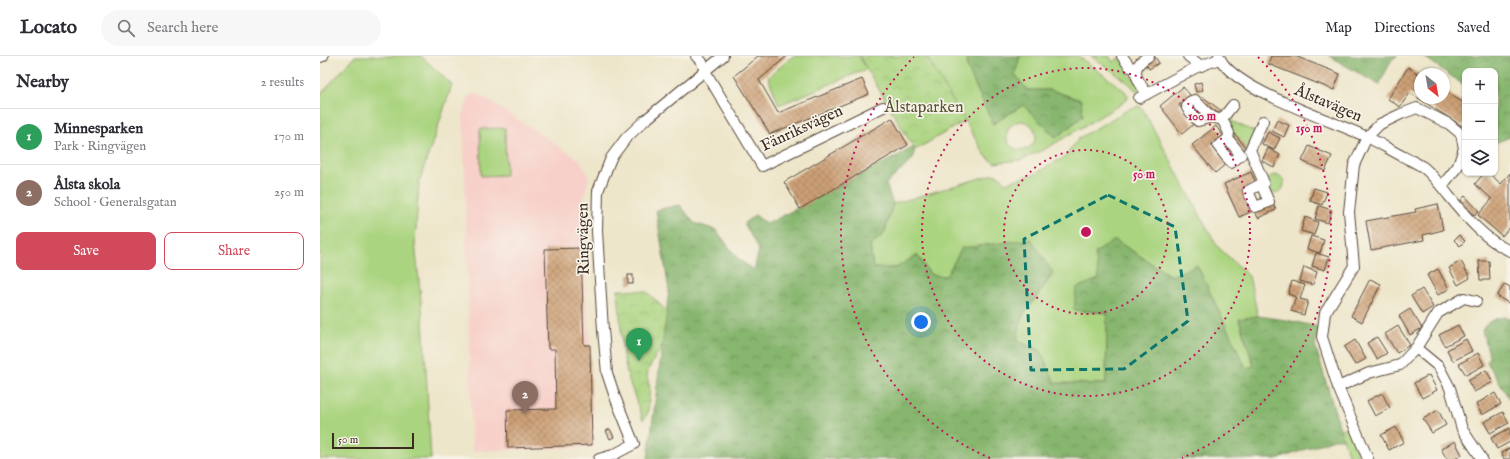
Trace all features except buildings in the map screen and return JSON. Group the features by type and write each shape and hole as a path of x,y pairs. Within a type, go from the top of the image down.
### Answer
{"street":[{"name":"Fänriksvägen","path":"696,56 702,62 705,71 762,166 883,107"},
{"name":"Ringvägen","path":"599,459 612,455 634,444 607,373 596,211 598,192 611,158 626,138 644,121 724,56"},
{"path":"1122,56 1130,67 1136,68 1140,61 1149,56"},
{"path":"1188,56 1200,66"},
{"name":"Ålstavägen","path":"1136,68 1137,77 1143,96 1219,57 1230,71 1248,84 1285,102 1367,137 1423,167 1442,186 1465,215 1486,236 1502,248 1510,251"},
{"path":"1233,105 1217,118 1229,133 1228,139 1241,155 1250,150 1263,121"},
{"path":"1368,459 1338,388 1322,337 1325,313 1354,266 1349,212 1354,165 1367,137 1380,124 1417,108 1449,124 1461,134 1464,148 1458,166 1442,186"},
{"path":"1250,150 1264,183 1261,184"},
{"path":"1338,388 1369,373 1400,365 1416,348 1438,313 1464,298 1476,301"},
{"path":"1416,348 1439,367 1450,388 1462,429 1482,459"}],"highlighted area":[{"path":"1108,195 1175,227 1188,321 1124,369 1031,370 1024,239"}],"shaded area":[{"path":"479,94 580,160 589,177 582,208 582,248 590,345 594,447 472,451 463,113 469,95"}],"green space":[{"path":"355,56 421,56 452,85 419,182 415,243 423,319 431,459 320,459 320,95"},
{"path":"793,56 859,56 867,69 779,105 768,77"},
{"name":"Ålstaparken","path":"859,56 926,56 965,121 915,150"},
{"path":"926,56 967,56 967,67 993,124 1023,105 1056,138 1051,90 1027,90 1015,74 1020,56 1078,56 1125,91 1128,96 1123,103 1047,148 1021,160 994,163 985,155","holes":["1019,121 1026,122 1034,129 1036,134 1035,139 1029,148 1023,150 1016,149 1008,142 1007,133 1013,124"]},
{"path":"967,56 1020,56 1015,74 1027,90 1051,90 1081,100 1083,116 1056,138 1023,105 993,124 967,67"},
{"path":"1091,56 1109,56 1113,62 1120,57 1128,68 1129,74 1141,88 1137,91 1126,81"},
{"path":"1329,56 1397,56 1392,59 1379,85"},
{"path":"1423,56 1510,56 1510,137 1498,142 1498,68 1462,68 1462,84 1450,75 1450,68 1440,68"},
{"path":"1139,106 1142,108 1217,246 1249,276 1258,316 1239,320 1254,366 1246,368 1197,266 1171,276 1115,240 1099,279 1074,310 1107,313 1106,384 1055,383 1040,350 1017,341 1022,317 1053,274 962,248 947,276 931,275 917,255 896,268 873,268 870,245 884,234 893,204 994,174 1001,177 1005,183 1034,174 1065,157 1079,138 1129,109"},
{"path":"1233,110 1234,112 1231,121 1257,133 1247,149 1235,134 1231,137 1224,120"},
{"path":"505,128 506,175 481,176 480,129"},
{"path":"914,147 914,158 886,184 893,204 884,234 870,245 873,268 896,268 917,255 931,275 946,276 962,248 1031,239 1053,273 1022,317 1017,341 1040,350 1055,383 1106,384 1107,313 1074,310 1076,288 1099,279 1095,253 1115,240 1171,276 1197,265 1246,368 1254,366 1239,319 1258,316 1319,327 1315,345 1343,439 1334,439 1281,459 648,459 669,290 656,210 680,205 694,223 716,230 738,259 754,270 759,250 744,223 755,215 767,224"},
{"path":"1271,175 1279,175 1284,180 1282,191 1279,193 1271,193 1266,188 1266,180"},
{"path":"618,290 646,291 667,311 662,346 649,368 647,376 650,389 648,413 643,420 629,381 623,355"},
{"path":"1503,317 1510,318 1510,400 1487,362 1490,357 1482,331 1490,321"},
{"path":"1348,427 1359,459 1350,459 1340,429"}],"place":[{"name":"Minnesparken","path":"639,361"},
{"name":"Ålsta skola","path":"525,414"}]}
